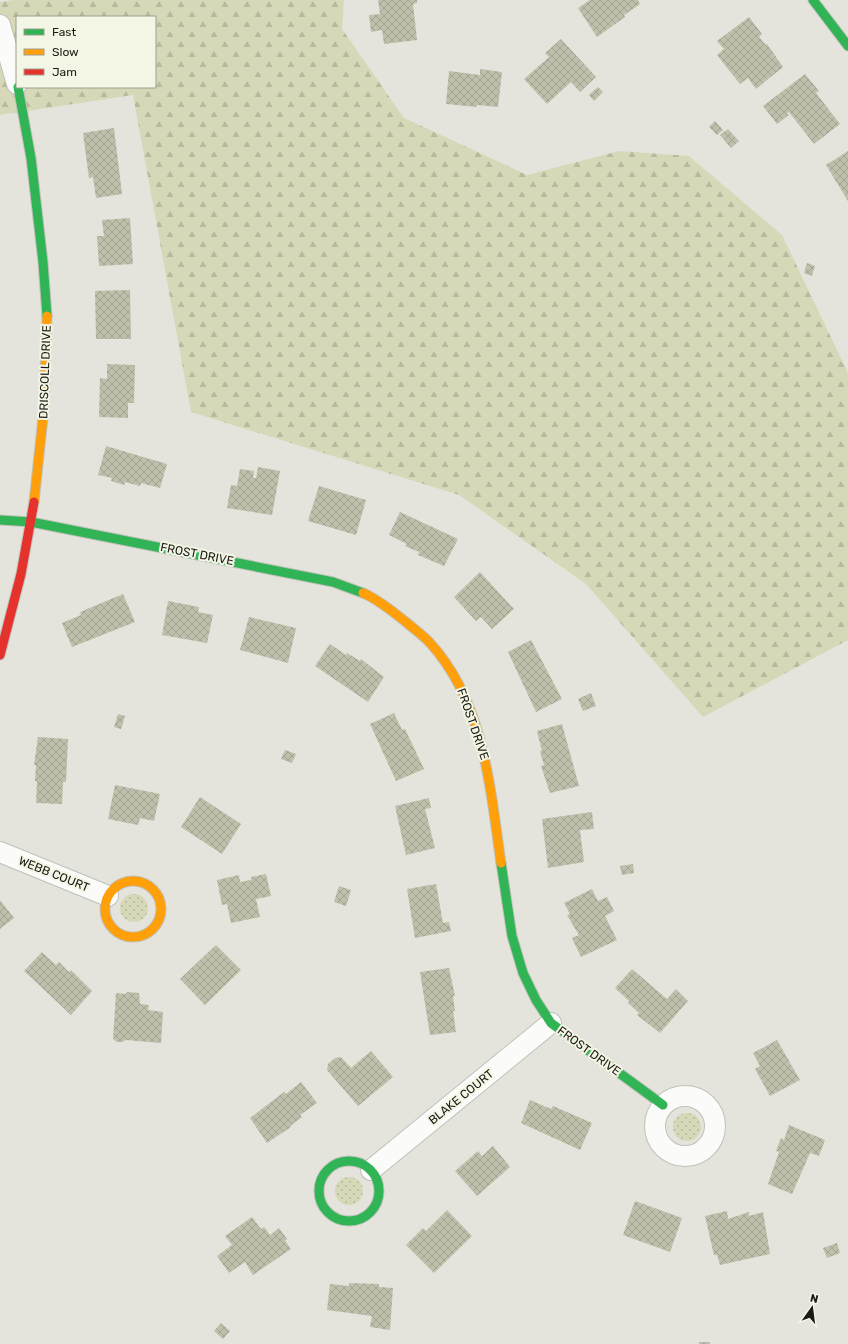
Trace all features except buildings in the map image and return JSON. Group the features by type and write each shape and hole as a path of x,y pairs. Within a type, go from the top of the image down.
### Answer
{"street":[{"path":"813,0 848,46"},
{"name":"DRISCOLL DRIVE","path":"0,25 16,82"},
{"name":"DRISCOLL DRIVE","path":"0,655 31,522 44,419 47,323 41,244 30,152 17,88"},
{"name":"FROST DRIVE","path":"0,520 31,522 333,582 350,587 378,601 431,643 458,681 477,729 487,766 512,936 523,972 536,1000 551,1023 663,1105"},
{"name":"WEBB COURT","path":"0,852 108,896"},
{"path":"129,880 146,883 159,895 162,913 159,921 147,934 129,937 121,934 108,922 105,909 108,896 113,889 129,880"},
{"name":"BLAKE COURT","path":"371,1170 551,1023"},
{"path":"344,1162 354,1162 371,1170 376,1178 379,1188 378,1198 374,1208 367,1215 353,1220 339,1219 323,1206 320,1196 320,1187 328,1170 344,1162"}],"green space":[{"path":"14,0 344,0 342,29 404,118 527,175 619,151 689,156 782,235 848,373 848,640 703,717 586,584 459,495 191,412 133,95 0,115 0,2"},
{"path":"134,894 144,898 148,908 144,918 134,922 124,918 120,908 124,898"},
{"path":"687,1113 697,1117 701,1127 697,1137 687,1141 677,1137 673,1127 677,1117"},
{"path":"349,1177 359,1181 363,1191 359,1201 349,1205 339,1201 335,1191 339,1181"}],"traffic: fast":[{"path":"813,0 848,46"},
{"path":"18,88 31,158 43,262 47,316"},
{"path":"0,520 31,522 333,582 363,593"},
{"path":"501,863 512,936 523,973 536,1000 551,1023 663,1105"},
{"path":"349,1161 365,1166 370,1170 374,1175 379,1191 374,1207 370,1212 365,1216 349,1221 333,1216 328,1212 324,1207 319,1191 324,1175 328,1170 333,1166 349,1161"}],"traffic: slow":[{"path":"34,502 44,408 47,316"},
{"path":"363,593 385,606 422,635 449,667 463,692 474,719 482,747 493,805 501,863"},
{"path":"128,881 138,881 153,889 159,898 161,909 159,920 153,929 138,937 128,937 117,932 110,925 105,914 105,904 110,893 117,886 128,881"}],"traffic: jam":[{"path":"0,655 21,574 34,502"}]}
